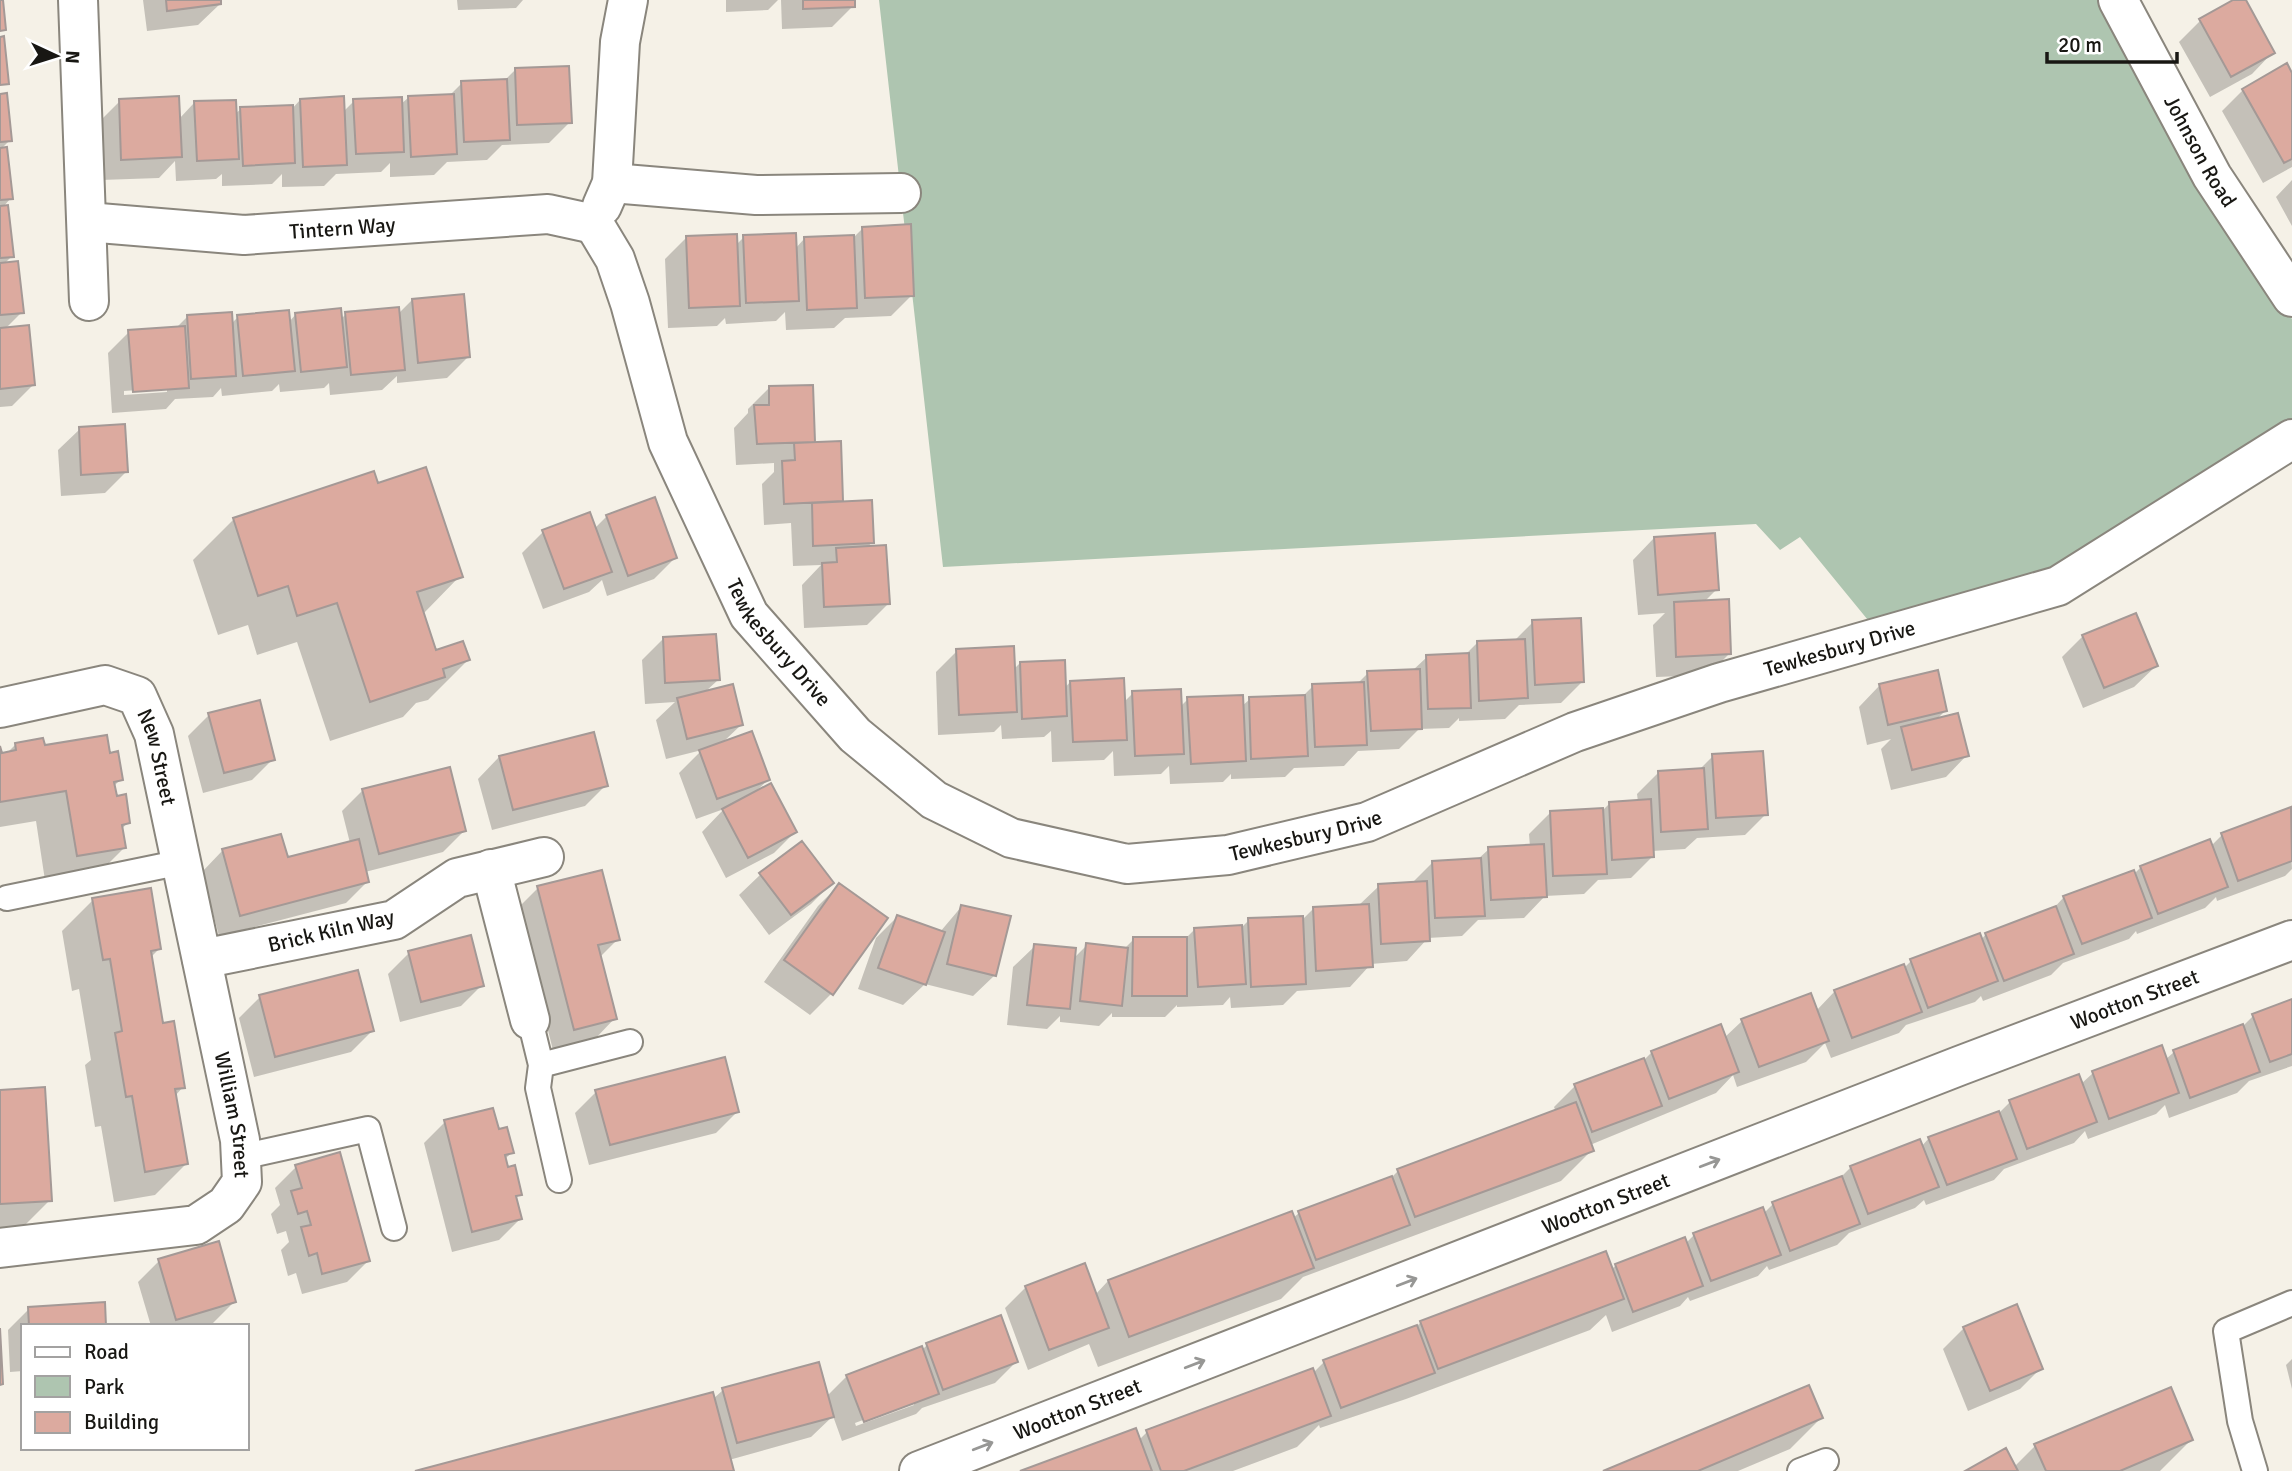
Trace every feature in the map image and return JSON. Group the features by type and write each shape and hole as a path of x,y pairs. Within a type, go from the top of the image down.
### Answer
{"street":[{"path":"78,0 89,301"},
{"path":"594,224 612,183 620,42 628,0"},
{"name":"Johnson Road","path":"2118,0 2212,176 2292,297"},
{"path":"612,183 756,195 901,193"},
{"name":"Tintern Way","path":"87,222 244,236 548,214 594,224"},
{"name":"Tewkesbury Drive","path":"594,224 615,259 630,303 668,442 749,615 855,735 934,800 1011,838 1127,864 1228,855 1367,822 1575,732 1679,696 2058,586 2292,439"},
{"name":"New Street","path":"0,708 105,685 137,696 154,734 202,958"},
{"name":"Brick Kiln Way","path":"202,958 394,920 457,878 544,857"},
{"path":"491,870 530,1020"},
{"name":"Wootton Street","path":"919,1471 1959,1066 2292,940"},
{"name":"William Street","path":"0,1248 196,1225 226,1205 242,1182 240,1140 202,958"}],"lane":[{"path":"7,898 182,862"},
{"path":"530,1020 541,1065 538,1088 559,1180"},
{"path":"541,1065 630,1042"},
{"path":"241,1157 368,1129 394,1228"},
{"path":"2255,1471 2240,1421 2226,1331 2292,1303"},
{"path":"1800,1471 1826,1461"}],"green space":[{"path":"879,0 2104,0 2210,196 2292,319 2292,427 2052,574 1872,625 1800,537 1780,550 1756,524 943,567"}],"building":[{"path":"0,0 3,0 6,30 0,31"},
{"path":"166,0 221,0 221,4 167,11"},
{"path":"803,0 855,0 855,7 803,9"},
{"path":"2233,0 2246,0 2275,53 2231,77 2199,19"},
{"path":"4,36 9,84 0,85 0,37"},
{"path":"2287,63 2292,73 2292,159 2284,163 2242,89"},
{"path":"569,66 572,123 517,125 515,68"},
{"path":"507,79 510,140 464,142 461,81"},
{"path":"7,93 12,141 0,142 0,94"},
{"path":"454,94 457,154 411,157 408,96"},
{"path":"179,96 182,157 121,160 119,99"},
{"path":"344,96 347,165 303,167 300,99"},
{"path":"402,97 404,152 356,154 353,99"},
{"path":"236,100 239,159 197,161 194,101"},
{"path":"293,105 295,163 243,166 240,107"},
{"path":"7,147 13,199 0,200 0,148"},
{"path":"8,205 14,257 0,258 0,206"},
{"path":"911,224 914,296 865,298 862,227"},
{"path":"796,233 799,301 746,303 743,235"},
{"path":"737,234 740,306 689,308 686,236"},
{"path":"854,235 857,308 807,310 804,237"},
{"path":"18,261 24,313 0,315 0,263"},
{"path":"464,294 470,357 418,363 412,299"},
{"path":"399,307 405,370 351,375 345,312"},
{"path":"341,308 347,367 301,372 295,313"},
{"path":"289,310 295,371 243,376 237,315"},
{"path":"232,312 236,376 191,379 187,315"},
{"path":"29,325 35,385 0,389 0,328"},
{"path":"185,326 189,388 133,392 128,330"},
{"path":"813,385 815,442 757,444 754,405 769,405 769,386"},
{"path":"125,424 128,472 81,475 79,427"},
{"path":"841,441 843,501 784,504 782,461 795,460 794,443"},
{"path":"426,467 463,577 417,592 436,650 463,641 470,660 443,669 445,677 370,702 337,603 297,616 288,586 258,596 233,518 374,471 378,483"},
{"path":"655,497 677,558 628,576 606,515"},
{"path":"872,500 874,543 813,546 812,503"},
{"path":"590,512 612,572 564,589 542,530"},
{"path":"1715,533 1719,590 1658,595 1654,537"},
{"path":"886,545 890,604 824,607 822,563 837,562 836,548"},
{"path":"1729,599 1731,654 1676,657 1674,602"},
{"path":"2136,613 2158,666 2104,688 2082,635"},
{"path":"1581,618 1584,682 1535,685 1532,620"},
{"path":"716,634 720,680 665,683 663,637"},
{"path":"1525,639 1528,698 1479,701 1477,641"},
{"path":"1014,646 1017,712 959,715 956,649"},
{"path":"1469,653 1471,708 1428,709 1426,655"},
{"path":"1065,660 1067,716 1022,719 1020,662"},
{"path":"1420,669 1422,729 1371,731 1367,671"},
{"path":"1938,670 1947,711 1888,725 1879,684"},
{"path":"1124,678 1127,740 1073,742 1070,681"},
{"path":"1364,682 1367,745 1315,747 1312,684"},
{"path":"733,684 743,725 687,739 677,698"},
{"path":"1181,689 1184,754 1135,756 1132,691"},
{"path":"1243,695 1246,761 1191,764 1187,697"},
{"path":"1305,695 1308,756 1251,759 1249,697"},
{"path":"260,700 275,760 224,773 208,713"},
{"path":"1958,713 1969,756 1912,770 1901,727"},
{"path":"752,731 770,780 717,799 699,750"},
{"path":"594,732 608,786 513,810 499,756"},
{"path":"107,735 110,753 118,751 123,780 114,782 117,796 126,794 130,823 122,825 126,848 77,856 66,791 0,802 0,746 2,753 16,750 15,743 43,738 45,745"},
{"path":"1763,751 1768,815 1716,818 1712,754"},
{"path":"450,767 466,831 379,854 362,789"},
{"path":"1704,768 1708,829 1661,832 1658,771"},
{"path":"771,783 797,832 748,858 722,809"},
{"path":"1651,799 1654,857 1612,860 1609,802"},
{"path":"2291,807 2292,861 2238,881 2221,833"},
{"path":"1603,808 1607,874 1553,876 1550,811"},
{"path":"281,834 288,857 359,839 369,882 240,916 222,849"},
{"path":"2210,839 2228,887 2158,914 2140,866"},
{"path":"802,841 834,883 791,915 759,873"},
{"path":"1544,844 1547,897 1491,900 1488,847"},
{"path":"1481,858 1485,916 1435,918 1432,861"},
{"path":"602,870 620,940 598,945 617,1019 574,1030 537,886"},
{"path":"2134,870 2152,918 2082,944 2063,896"},
{"path":"1427,881 1430,941 1381,944 1378,884"},
{"path":"839,883 888,918 833,995 784,960"},
{"path":"151,888 161,949 151,951 163,1023 174,1021 185,1088 175,1089 188,1164 145,1172 132,1096 126,1097 115,1033 122,1031 110,959 103,960 92,898"},
{"path":"1369,904 1373,967 1316,971 1313,907"},
{"path":"961,905 1011,916 996,976 947,964"},
{"path":"2056,906 2074,954 2004,981 1985,933"},
{"path":"897,915 945,932 926,985 878,968"},
{"path":"1303,916 1306,984 1251,987 1248,918"},
{"path":"1242,925 1246,984 1198,987 1194,928"},
{"path":"1980,933 1998,981 1928,1008 1910,959"},
{"path":"471,935 484,986 421,1002 408,951"},
{"path":"1133,937 1187,937 1187,996 1132,996"},
{"path":"1086,943 1128,948 1122,1006 1080,1001"},
{"path":"1034,944 1076,948 1070,1009 1027,1005"},
{"path":"1904,964 1922,1012 1852,1038 1834,990"},
{"path":"358,970 374,1031 275,1057 259,995"},
{"path":"1811,993 1829,1041 1759,1067 1741,1019"},
{"path":"2292,999 2292,1054 2270,1062 2252,1014"},
{"path":"1721,1024 1739,1072 1669,1099 1651,1051"},
{"path":"2243,1024 2260,1072 2190,1098 2173,1050"},
{"path":"2162,1045 2179,1093 2109,1119 2092,1071"},
{"path":"725,1057 739,1112 610,1145 595,1090"},
{"path":"1644,1058 1662,1106 1592,1132 1574,1084"},
{"path":"2079,1074 2097,1122 2027,1149 2009,1100"},
{"path":"45,1087 52,1201 0,1204 0,1090"},
{"path":"1576,1102 1594,1151 1415,1217 1397,1169"},
{"path":"493,1108 499,1129 507,1127 514,1153 505,1155 508,1167 515,1165 522,1195 516,1196 522,1219 472,1232 444,1120"},
{"path":"1999,1111 2017,1159 1947,1185 1928,1137"},
{"path":"1920,1139 1939,1187 1868,1214 1850,1166"},
{"path":"340,1152 370,1261 322,1274 317,1253 309,1256 301,1227 311,1225 307,1211 298,1214 291,1191 302,1188 295,1165"},
{"path":"1392,1176 1410,1225 1316,1260 1298,1211"},
{"path":"1842,1176 1860,1224 1790,1251 1772,1202"},
{"path":"1763,1207 1781,1255 1711,1281 1693,1233"},
{"path":"1292,1211 1314,1268 1129,1337 1108,1280"},
{"path":"1685,1237 1703,1286 1633,1312 1615,1264"},
{"path":"219,1241 236,1302 176,1320 158,1259"},
{"path":"1606,1251 1624,1299 1438,1369 1420,1321"},
{"path":"1085,1263 1109,1328 1049,1350 1025,1286"},
{"path":"105,1302 106,1324 29,1324 28,1307"},
{"path":"2017,1304 2043,1369 1990,1391 1963,1327"},
{"path":"1001,1315 1018,1362 943,1390 926,1343"},
{"path":"1417,1325 1435,1373 1341,1408 1323,1360"},
{"path":"0,1328 3,1384 0,1385"},
{"path":"922,1346 939,1394 864,1422 846,1375"},
{"path":"819,1362 834,1417 737,1443 722,1388"},
{"path":"1313,1368 1331,1416 1184,1471 1161,1471 1146,1430"},
{"path":"1809,1385 1823,1418 1698,1471 1603,1471"},
{"path":"2171,1387 2193,1440 2120,1471 2046,1471 2034,1444"},
{"path":"713,1392 734,1471 415,1471"},
{"path":"1136,1428 1152,1471 1020,1471"},
{"path":"2006,1448 2018,1471 1965,1471"}]}
